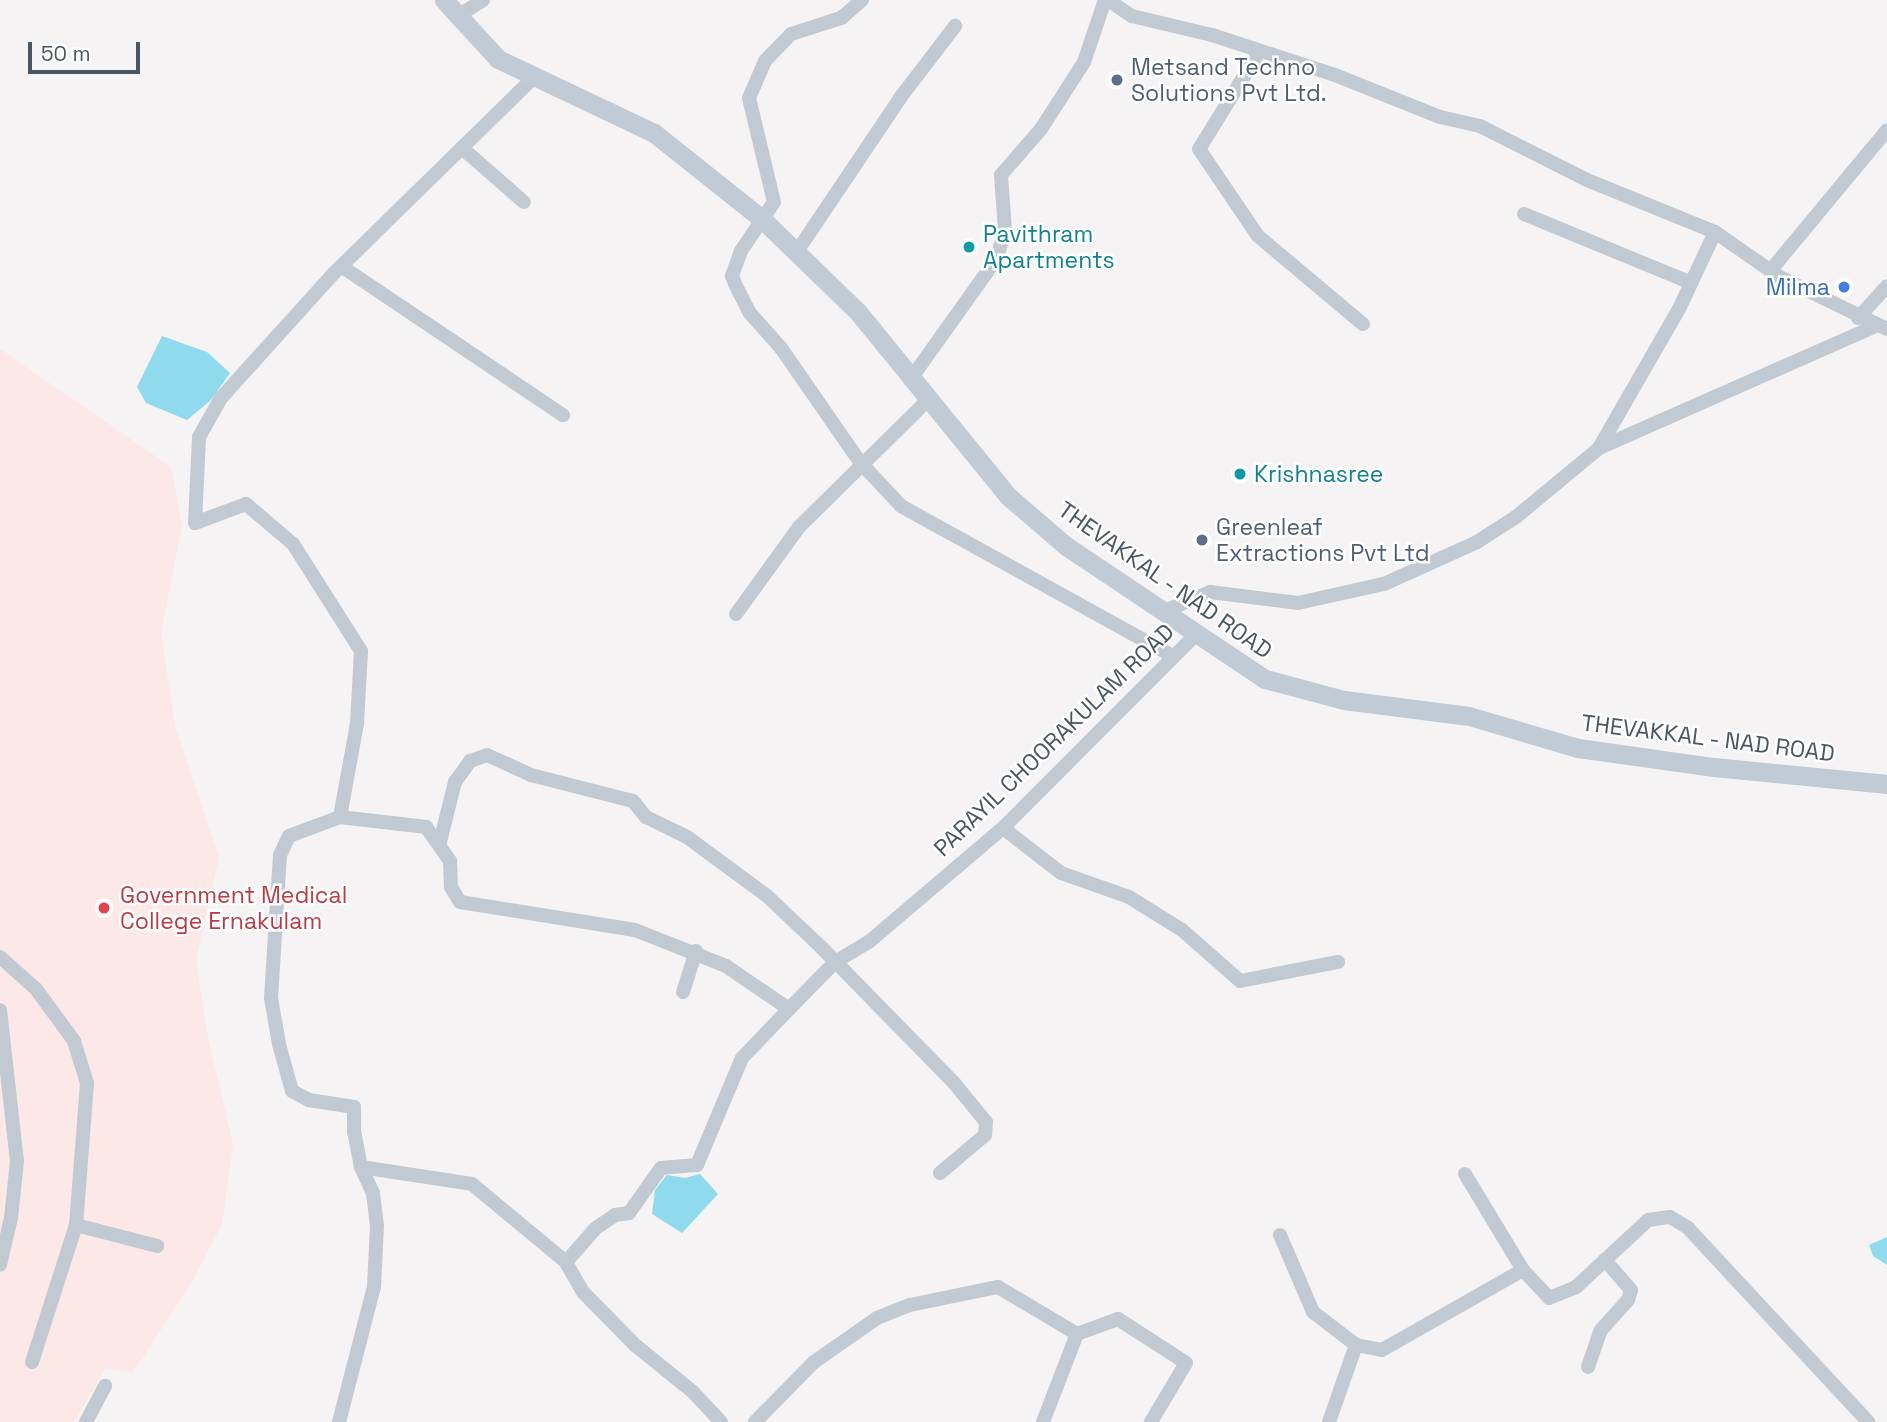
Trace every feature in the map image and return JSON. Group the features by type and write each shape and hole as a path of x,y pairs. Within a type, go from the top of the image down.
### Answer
{"main road":[{"name":"THEVAKKAL - NAD ROAD","path":"444,0 498,59 654,133 761,218 858,312 910,380 1009,497 1066,546 1167,610 1265,679 1344,700 1469,716 1578,748 1714,767 1887,784"}],"street":[{"path":"456,16 483,0"},
{"path":"862,0 841,18 790,34 765,61 749,98 774,202 741,251 732,276 748,312 781,348 860,462 901,506 1174,656"},
{"path":"910,380 997,258 1005,230 1001,175 1041,129 1084,62 1107,0 1132,16 1259,52 1440,117 1480,126 1587,180 1715,232 1770,271 1881,328"},
{"path":"796,253 900,98 955,26"},
{"path":"1259,52 1199,149 1258,236 1363,324"},
{"path":"340,817 357,723 361,651 293,544 246,504 195,523 199,437 216,408 332,275 344,268 534,76"},
{"path":"1770,271 1887,130"},
{"path":"461,148 524,202"},
{"path":"1524,214 1689,282"},
{"path":"1599,448 1715,232"},
{"path":"344,268 564,415"},
{"path":"1858,318 1887,286"},
{"path":"1167,610 1210,592 1298,603 1384,584 1477,542 1516,517 1599,448 1881,328"},
{"path":"736,614 799,527 860,462 928,400"},
{"name":"PARAYIL CHOORAKULAM ROAD","path":"789,1009 835,962 870,940 1003,828 1198,632"},
{"path":"440,842 455,782 470,761 486,755 531,775 633,801 646,817 687,837 766,895 954,1083 986,1122 985,1135 940,1173"},
{"path":"339,1422 374,1287 377,1226 373,1193 361,1167 354,1107 309,1100 292,1091 271,998 280,855 289,836 340,817 426,827 440,842 450,861 451,887 460,902 635,930 696,951 751,979 789,1009 742,1058 697,1165 661,1168 629,1213 615,1215 596,1228 566,1262"},
{"path":"1003,828 1061,873 1129,897 1182,930 1240,981 1338,962"},
{"path":"683,992 696,951"},
{"path":"0,957 36,989 74,1041 87,1083 76,1225 32,1362"},
{"path":"0,1010 17,1161 11,1218 0,1265"},
{"path":"361,1167 472,1184 566,1262 583,1292 635,1345 693,1392 722,1422"},
{"path":"1465,1174 1523,1270 1549,1298 1576,1287 1648,1220 1670,1217 1688,1227 1868,1422"},
{"path":"76,1225 158,1246"},
{"path":"1280,1236 1313,1312 1356,1345 1382,1350 1523,1270"},
{"path":"1588,1367 1601,1330 1628,1300 1631,1290 1605,1260"},
{"path":"755,1422 814,1362 877,1318 910,1305 998,1287 1077,1334"},
{"path":"1042,1422 1077,1334 1118,1319 1183,1358 1184,1367 1151,1422"},
{"path":"1329,1422 1356,1345"},
{"path":"86,1422 105,1386"}],"shaded area":[{"name":"Government Medical College Ernakulam","path":"0,349 171,467 182,525 161,633 175,726 219,857 196,960 207,1033 233,1144 222,1224 191,1284 133,1372 105,1369 74,1422 0,1422"}],"water":[{"path":"162,336 207,352 230,373 211,400 187,420 146,403 137,387"},
{"path":"700,1174 718,1194 682,1233 652,1214 655,1190 667,1175 685,1178"},
{"path":"1887,1237 1887,1265 1873,1256 1869,1245"}],"place":[{"name":"Metsand Techno Solutions Pvt Ltd.","path":"1117,80"},
{"name":"Pavithram Apartments","path":"969,247"},
{"name":"Milma","path":"1844,287"},
{"name":"Krishnasree","path":"1240,474"},
{"name":"Greenleaf Extractions Pvt Ltd","path":"1202,540"},
{"name":"Government Medical College Ernakulam","path":"104,908"}]}
